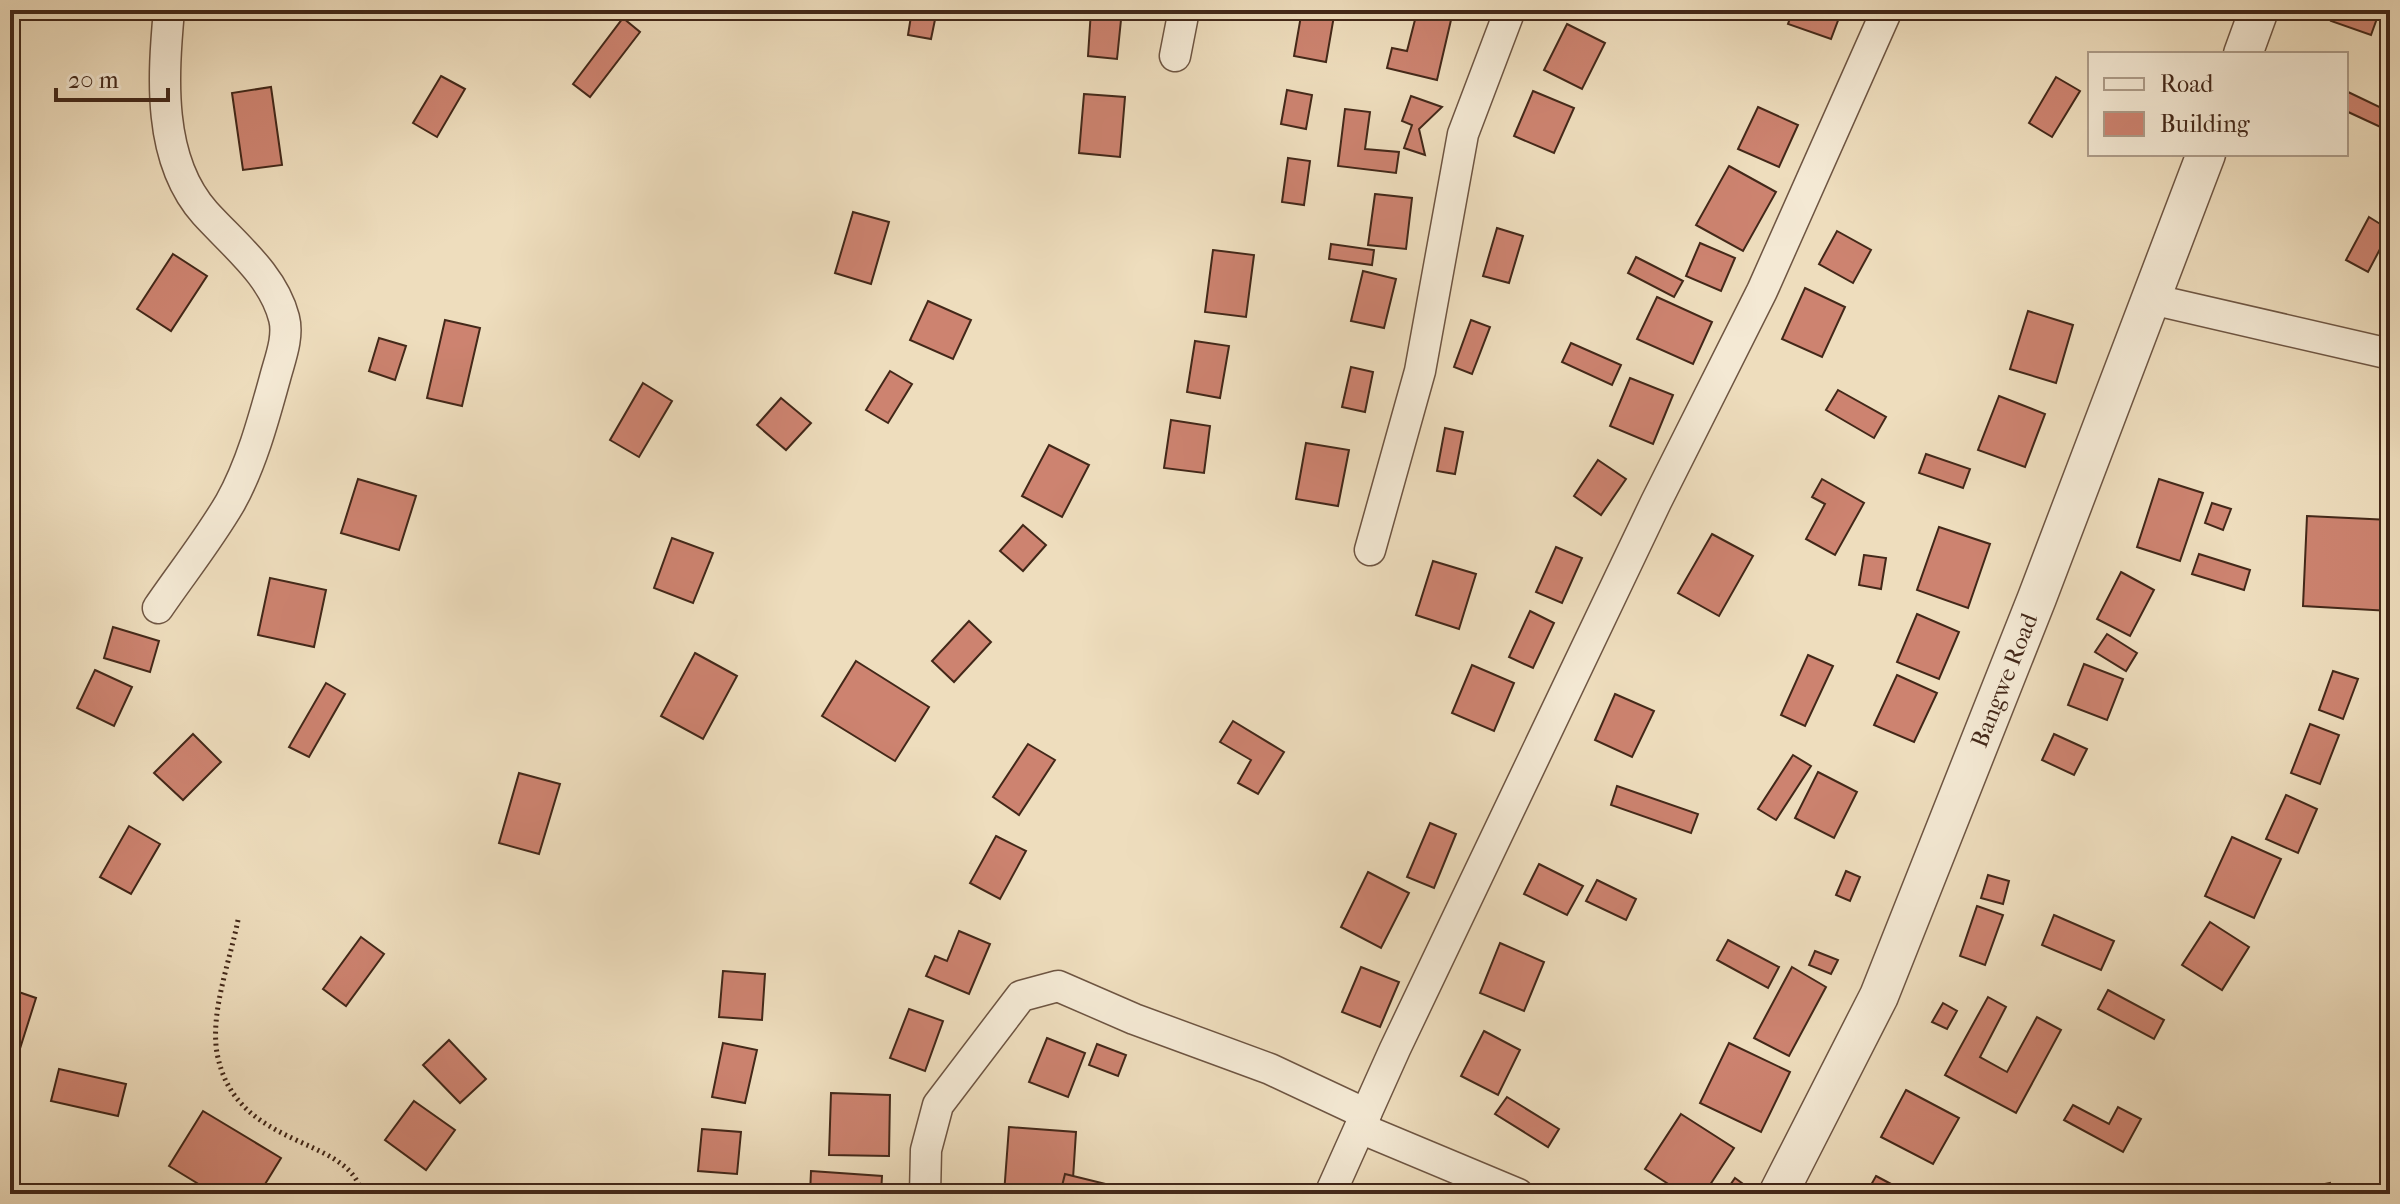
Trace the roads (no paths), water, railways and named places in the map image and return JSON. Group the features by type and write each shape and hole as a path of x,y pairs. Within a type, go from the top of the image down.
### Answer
{"street":[{"path":"158,608 231,501 266,411 285,341 285,320 268,282 202,210 180,167 168,131 165,88 169,10"},
{"path":"1175,56 1184,10"},
{"path":"1370,550 1420,371 1447,236 1463,134 1510,10"},
{"path":"1330,1194 1656,502 1762,291 1887,10"},
{"path":"2244,52 2259,10"},
{"name":"Bangwe Road","path":"1778,1194 1879,996 2205,156"},
{"path":"2151,299 2390,354"},
{"path":"925,1194 926,1150 938,1105 1021,996 1058,986 1134,1019 1270,1069 1363,1121 1518,1194"}]}
